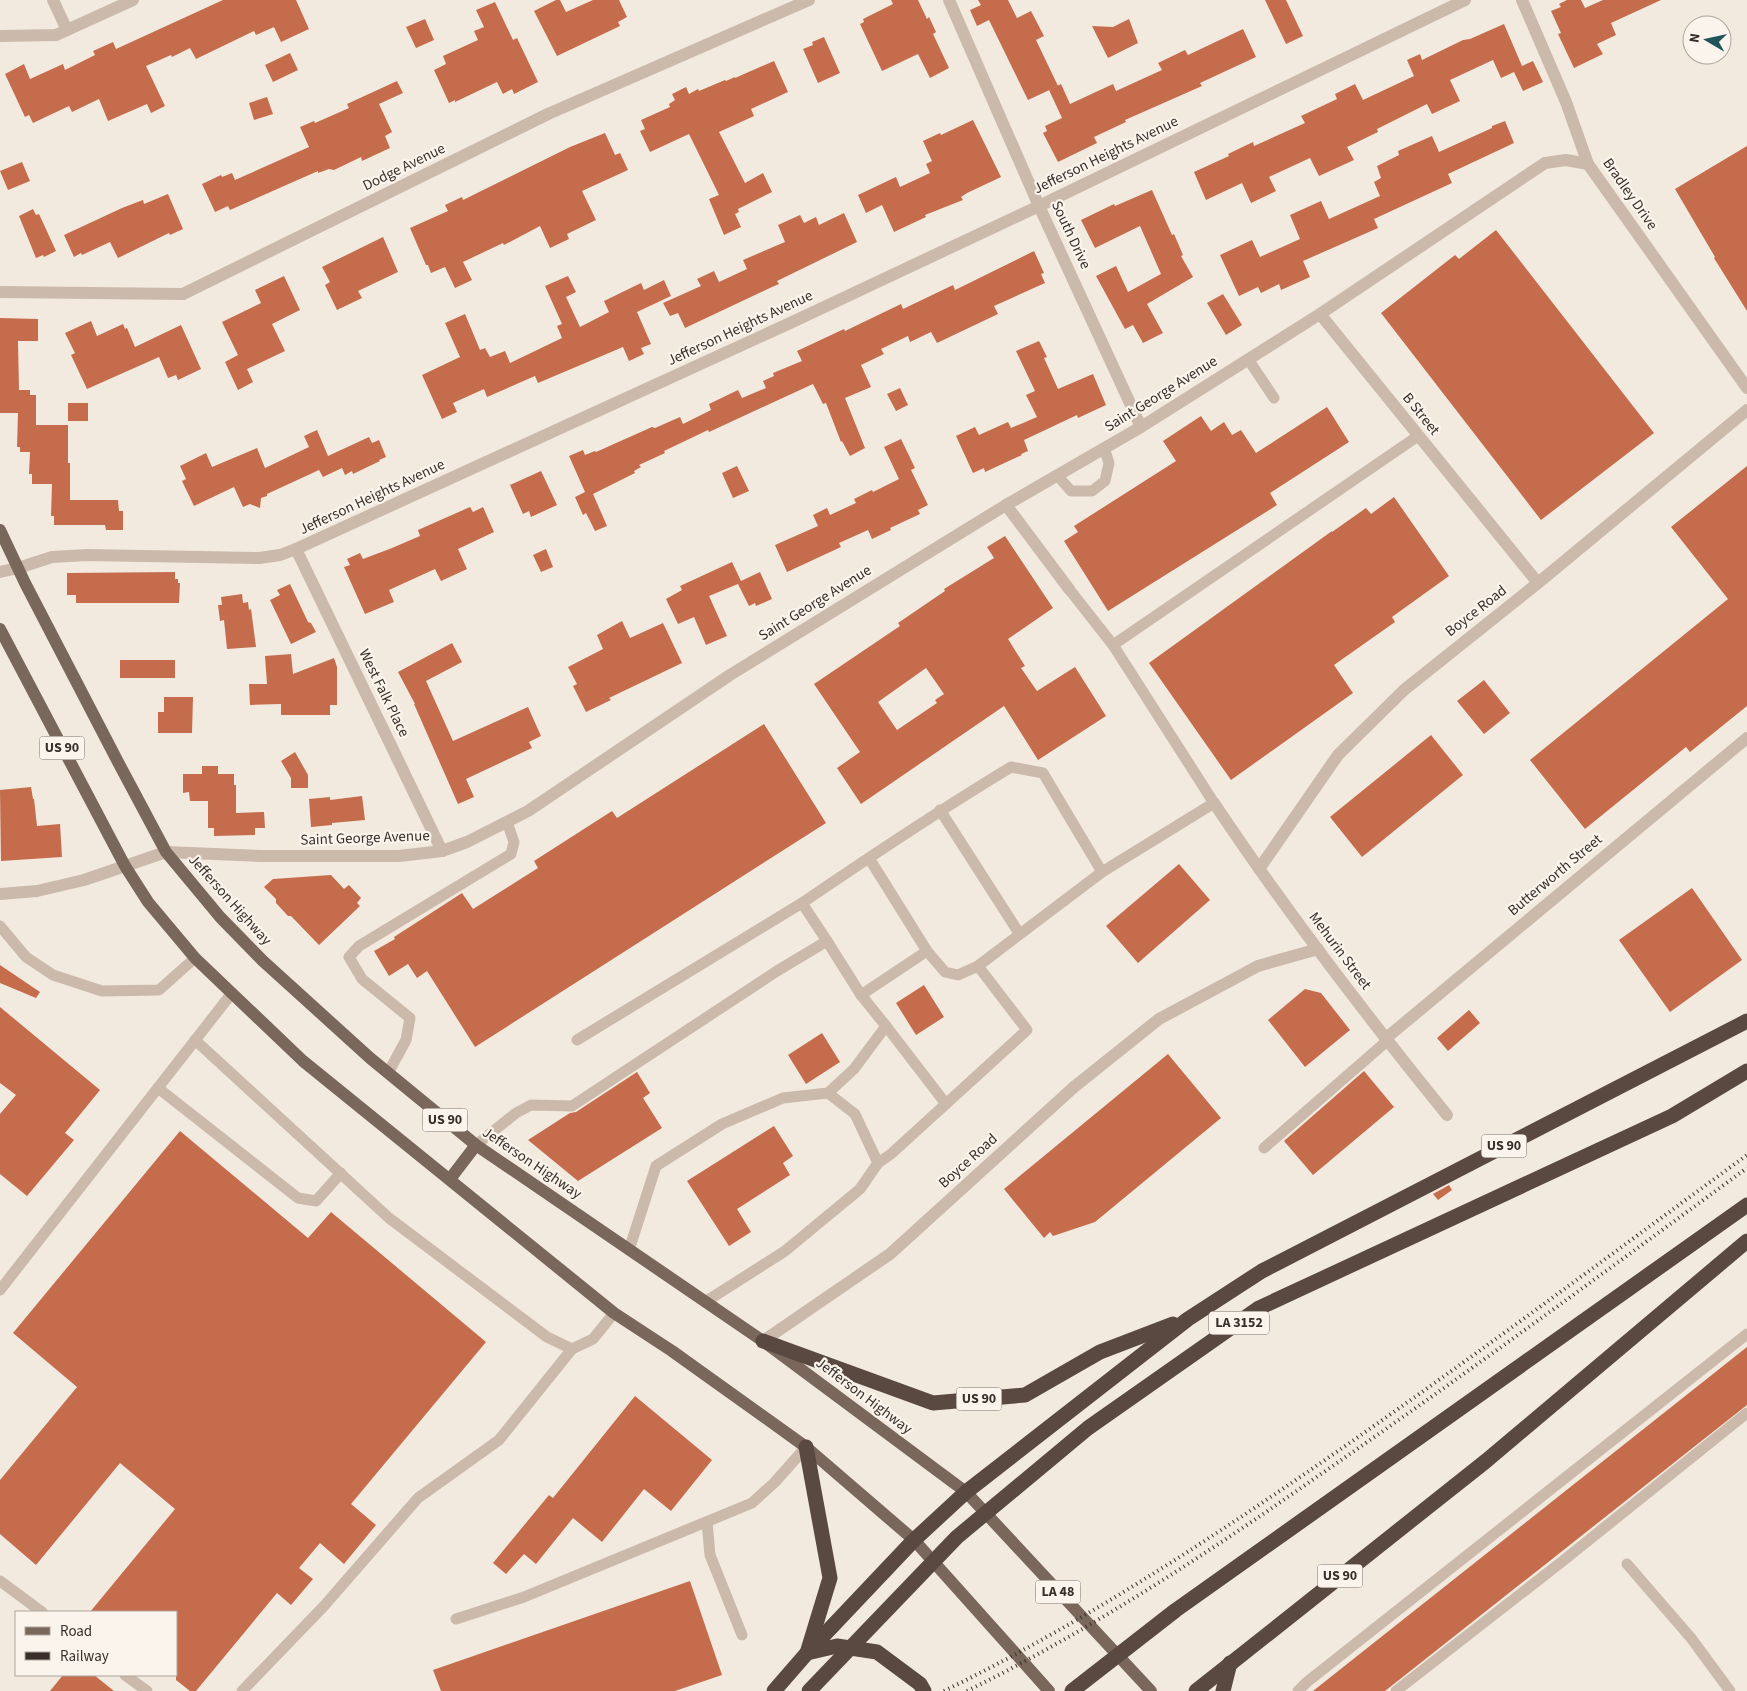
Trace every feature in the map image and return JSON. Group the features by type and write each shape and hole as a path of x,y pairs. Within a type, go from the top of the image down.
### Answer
{"highway":[{"name":"US 90","path":"763,1341 933,1403 1026,1395 1100,1352 1188,1319 1262,1270 1747,1021"},
{"name":"LA 3152","path":"809,1691 957,1537 1088,1428 1259,1308 1672,1116 1747,1071"},
{"path":"1072,1691 1176,1610 1747,1205"},
{"name":"US 90","path":"1196,1691 1486,1461 1747,1240"},
{"path":"774,1691 807,1653 914,1540 966,1492 1188,1319"},
{"path":"806,1447 830,1578 807,1653"},
{"path":"807,1653 837,1646 877,1652 920,1684 924,1691"},
{"path":"1223,1691 1230,1663"}],"main road":[{"name":"Jefferson Highway","path":"0,530 166,852 220,917 263,961 388,1073 476,1145 763,1341 966,1492 1150,1691"},
{"name":"US 90","path":"0,629 125,866 148,902 195,958 303,1060 614,1313 672,1350 806,1447 914,1540 1049,1691"},
{"path":"450,1180 476,1145"}],"street":[{"path":"54,0 67,30"},
{"path":"0,36 56,35 133,0"},
{"name":"Dodge Avenue","path":"0,292 183,294 548,114 809,0"},
{"name":"South Drive","path":"949,0 1039,206 1141,427"},
{"name":"Jefferson Heights Avenue","path":"0,572 52,557 87,555 259,558 280,555 296,549 779,328 1039,206 1466,0"},
{"name":"Bradley Drive","path":"1522,0 1566,102 1588,164 1747,388"},
{"name":"Saint George Avenue","path":"0,894 37,891 84,880 166,852 261,856 398,856 442,851 467,842 528,811 730,675 1006,505 1141,427 1320,314 1545,163 1566,160 1588,164"},
{"name":"B Street","path":"1320,314 1538,583"},
{"name":"Boyce Road","path":"1259,869 1338,755 1404,690 1538,583 1747,410"},
{"path":"1006,505 1069,589"},
{"name":"West Falk Place","path":"296,549 442,851"},
{"name":"Butterworth Street","path":"1386,1040 1747,738"},
{"name":"Mehurin Street","path":"1214,803 1259,869 1318,949 1386,1040 1446,1115"},
{"name":"Boyce Road","path":"763,1341 890,1254 1074,1087 1159,1019 1258,966 1318,949"}],"lane":[{"path":"1248,359 1274,398"},
{"path":"1113,645 1418,436"},
{"path":"1057,476 1071,490 1092,491 1105,481 1109,463 1104,448"},
{"path":"869,858 927,951 945,972 958,976 978,966 1019,933 1102,872 1214,803 1113,645 1069,589"},
{"path":"577,1040 802,903 940,810 1011,767 1043,773 1102,872"},
{"path":"940,810 1019,933"},
{"path":"388,1073 406,1040 410,1018 362,979 349,957 359,946 510,854 514,842 507,822"},
{"path":"802,903 861,995 946,1104"},
{"path":"0,926 26,957 53,975 102,991 159,990 195,958"},
{"path":"476,1145 516,1113 532,1105 572,1106 777,971 827,941"},
{"path":"861,995 927,951"},
{"path":"705,1302 785,1251 860,1189 878,1163 891,1154 1027,1030 978,966"},
{"path":"0,1290 232,994"},
{"path":"629,1250 656,1166 722,1124 739,1116 783,1098 828,1094 854,1069 886,1026"},
{"path":"195,1040 389,1218 547,1337 572,1349"},
{"path":"1264,1148 1386,1040"},
{"path":"158,1088 298,1198 316,1201 341,1173"},
{"path":"828,1094 854,1114 878,1163"},
{"path":"242,1691 324,1606 418,1498 498,1440 572,1349 593,1338 614,1313"},
{"path":"1298,1691 1747,1334"},
{"path":"1396,1691 1564,1560 1747,1413"},
{"path":"456,1619 524,1597 752,1503 775,1482 806,1447"},
{"path":"707,1522 710,1555 742,1634"},
{"path":"1627,1564 1691,1638 1730,1691"},
{"path":"0,1580 41,1611"},
{"path":"126,1676 147,1691"}],"building":[{"path":"223,0 296,0 309,29 281,42 274,27 256,35 254,31 196,59 190,48 172,57 171,55 146,66 165,106 151,113 147,104 108,121 99,99 72,112 69,106 33,123 29,115 25,117 5,74 24,64 30,79 63,64 65,70 95,55 93,51 113,42 116,49"},
{"path":"556,0 560,0 566,12 593,0 619,0 627,17 618,22 620,26 557,56 534,11"},
{"path":"891,0 918,0 936,32 933,34 949,68 930,78 918,54 882,71 860,24 864,22 863,19 893,4"},
{"path":"978,0 1008,0 1017,18 1031,11 1044,36 1036,40 1058,86 1028,100 989,20 977,26 970,10 981,5"},
{"path":"1265,0 1286,0 1303,36 1286,44"},
{"path":"1567,0 1581,0 1585,8 1603,0 1661,0 1611,23 1616,35 1597,44 1603,54 1574,68 1558,34 1561,33 1551,11 1561,7 1559,4"},
{"path":"495,2 513,40 517,38 538,82 514,94 512,89 503,94 497,82 449,103 434,70 446,64 443,56 478,40 474,31 484,27 476,10"},
{"path":"425,19 434,40 416,48 406,27"},
{"path":"1129,19 1138,43 1108,58 1092,26 1113,27"},
{"path":"1504,24 1522,66 1533,61 1543,82 1523,91 1514,72 1501,78 1493,60 1450,80 1460,101 1432,114 1427,104 1377,129 1378,132 1347,147 1354,160 1319,176 1310,158 1269,177 1276,191 1251,203 1242,183 1206,200 1194,172 1229,156 1228,154 1253,142 1254,146 1305,123 1301,116 1337,99 1335,94 1355,84 1363,100 1414,76 1407,60 1420,54 1422,60 1463,40 1470,39"},
{"path":"1243,29 1256,57 1200,83 1202,86 1125,120 1126,122 1094,137 1097,143 1058,162 1043,133 1047,131 1045,126 1062,118 1049,90 1061,84 1070,104 1113,84 1116,91 1162,70 1158,63 1185,50 1188,55"},
{"path":"824,37 840,73 818,83 803,49 813,45 812,42"},
{"path":"290,53 298,70 273,82 265,65"},
{"path":"774,61 788,92 751,109 754,116 719,132 745,183 763,173 772,192 738,209 739,212 735,214 741,227 724,235 709,199 719,195 689,134 650,152 640,131 645,129 641,120 670,107 669,104 675,100 672,94 686,87 689,94 698,89 699,91 725,80 735,78"},
{"path":"397,81 403,93 379,104 392,132 385,136 390,148 362,161 361,157 334,170 329,169 318,173 318,171 230,210 228,206 215,212 202,184 221,175 222,177 232,173 235,180 309,147 300,127 314,121 315,123 349,108 347,104"},
{"path":"267,97 273,114 254,120 249,103"},
{"path":"973,120 1001,177 967,193 961,197 963,200 925,215 926,217 894,232 882,205 866,213 858,195 896,177 900,187 930,173 926,164 932,161 923,141"},
{"path":"1505,121 1514,143 1448,174 1452,183 1374,219 1378,228 1303,261 1310,277 1281,290 1279,284 1261,293 1258,287 1239,296 1220,255 1252,240 1260,257 1300,239 1290,215 1321,201 1329,219 1380,196 1374,182 1381,178 1377,166 1399,155 1398,151 1432,136 1439,152"},
{"path":"605,133 615,155 620,153 628,170 582,191 596,220 567,234 569,239 550,248 540,226 504,245 503,243 463,262 472,280 455,288 445,267 431,273 410,228 448,211 445,205 462,197 463,200 570,147"},
{"path":"1747,146 1747,311 1675,189"},
{"path":"22,162 30,181 8,190 0,171"},
{"path":"1152,190 1172,235 1174,234 1183,255 1181,256 1193,277 1147,304 1163,333 1143,343 1133,325 1125,329 1096,276 1116,266 1128,292 1161,274 1140,226 1095,248 1081,220 1114,204 1115,206"},
{"path":"168,194 183,229 170,235 169,233 118,258 110,242 74,257 64,235 122,208 143,200 144,204"},
{"path":"33,209 36,215 39,214 56,251 44,257 43,255 36,258 19,216"},
{"path":"844,213 857,242 777,281 779,284 685,328 678,313 670,316 663,303 701,286 697,279 714,271 719,282 747,269 743,260 785,242 778,225 800,215 804,223 816,217 819,225"},
{"path":"1496,230 1654,433 1541,520 1381,313 1455,255 1459,259"},
{"path":"383,237 398,272 358,291 362,298 337,310 325,285 330,282 322,267"},
{"path":"1034,251 1044,273 1041,274 1045,283 994,306 998,314 937,343 931,332 910,342 908,336 881,349 884,354 861,365 871,387 845,398 865,448 850,456 841,442 826,403 823,404 813,384 664,451 665,453 639,465 641,467 634,471 635,473 593,494 607,526 595,531 586,513 583,515 575,497 585,492 569,456 583,450 585,455 596,452 652,427 655,428 680,417 683,424 711,410 709,404 738,390 742,398 766,388 763,381 774,376 773,373 802,361 797,351 844,329 845,331 901,304 903,309 953,285 955,290"},
{"path":"284,276 300,310 272,324 285,351 247,369 253,382 238,390 225,362 238,355 222,322 261,303 255,290"},
{"path":"568,276 576,292 566,297 580,327 609,312 604,301 641,283 644,290 664,280 671,296 637,312 651,344 641,348 644,354 629,361 623,347 538,383 535,376 487,397 484,389 453,403 457,412 442,419 422,375 460,357 445,323 465,314 480,350 485,348 490,357 505,351 510,363 562,338 557,326 562,324 545,286"},
{"path":"1223,294 1242,325 1226,335 1207,303"},
{"path":"0,318 38,319 38,341 18,341 19,390 30,390 30,395 36,395 36,425 68,425 70,500 118,500 119,511 123,511 123,530 106,530 105,525 54,525 54,516 51,516 52,484 32,484 32,474 29,474 30,452 20,452 20,447 17,447 18,413 0,413"},
{"path":"91,321 97,336 123,324 125,329 127,328 135,347 181,325 201,369 178,380 176,375 168,378 159,357 87,389 71,355 75,353 65,333"},
{"path":"1039,341 1047,357 1044,358 1058,389 1093,374 1106,405 1078,418 1077,415 1024,440 1028,451 1022,455 985,472 984,468 973,473 956,436 975,427 979,435 1008,422 1011,428 1037,417 1026,395 1035,391 1016,351"},
{"path":"900,388 908,405 896,411 887,394"},
{"path":"68,403 88,403 88,421 68,421"},
{"path":"1327,407 1349,442 1270,493 1277,505 1108,611 1064,541 1078,532 1074,526 1176,461 1163,441 1201,416 1211,431 1224,422 1232,435 1241,430 1256,453"},
{"path":"317,430 328,456 369,437 372,443 379,440 386,457 353,474 352,471 345,475 342,468 323,477 319,470 267,494 267,496 261,498 260,508 250,504 243,507 234,487 194,506 182,481 186,479 180,466 206,453 212,467 257,448 265,468 309,447 304,436"},
{"path":"901,439 915,468 911,470 928,505 918,510 920,514 890,528 891,530 872,539 868,530 839,543 841,547 787,572 775,545 818,526 813,515 827,508 830,515 856,503 854,499 899,479 884,447"},
{"path":"737,466 749,491 733,498 722,473"},
{"path":"1747,466 1747,706 1690,752 1686,747 1585,829 1530,760 1728,599 1671,527"},
{"path":"541,471 557,505 531,517 529,511 523,514 510,485"},
{"path":"1394,497 1449,576 1392,617 1395,622 1334,665 1353,693 1231,780 1149,663 1332,531 1366,508 1371,514"},
{"path":"470,507 473,512 483,507 494,532 458,549 467,569 441,581 435,569 389,590 394,602 365,614 344,567 350,565 347,559 360,553 363,559 392,548 420,536 418,530"},
{"path":"1005,536 1053,608 1008,639 1025,666 1021,668 1037,691 1075,667 1106,716 1038,760 1004,706 861,804 837,768 860,752 814,684 900,626 898,623 945,591 944,589 994,558 987,547","holes":["926,668 944,694 935,700 937,703 897,730 878,702"]},
{"path":"546,549 553,567 541,572 533,555"},
{"path":"732,562 741,581 760,572 772,599 756,606 755,603 749,606 738,584 709,596 727,636 706,645 694,617 678,624 666,599 682,590 680,586"},
{"path":"175,572 175,579 178,579 178,583 180,583 179,603 76,603 76,595 67,595 67,573"},
{"path":"290,584 308,622 311,623 316,632 291,644 270,600 280,595 277,590"},
{"path":"242,594 243,603 248,602 249,610 251,609 256,647 227,649 224,620 220,621 218,605 222,605 221,597"},
{"path":"622,621 630,638 663,623 682,663 609,698 611,700 586,712 573,686 577,684 568,667 603,649 597,635"},
{"path":"452,643 462,662 426,681 453,741 528,707 541,736 529,742 532,748 466,779 474,797 458,804 415,704 398,672"},
{"path":"291,654 293,674 334,658 337,667 337,705 330,705 330,715 281,715 281,704 250,705 249,684 267,684 265,656"},
{"path":"120,660 175,660 175,678 120,678"},
{"path":"1484,680 1510,713 1484,734 1457,701"},
{"path":"164,697 193,697 192,733 158,733 158,712 164,712"},
{"path":"764,724 826,823 475,1047 427,971 417,978 408,964 389,976 374,951 395,939 394,937 462,893 473,909 538,868 534,861 612,811 617,818"},
{"path":"1431,735 1463,775 1362,857 1330,817"},
{"path":"295,752 308,775 308,788 291,788 291,778 281,761"},
{"path":"202,766 218,766 218,774 234,774 236,813 264,812 265,828 255,828 255,835 214,836 214,828 208,828 208,801 190,801 189,792 183,793 183,774 202,774"},
{"path":"31,787 37,826 60,824 62,857 1,861 0,790"},
{"path":"362,796 365,820 311,827 309,799 330,797 330,800"},
{"path":"1179,864 1210,900 1138,963 1106,926"},
{"path":"331,875 344,889 349,885 361,898 357,903 360,906 319,945 291,916 288,916 276,903 276,899 264,887 273,879"},
{"path":"1692,888 1742,960 1670,1012 1619,940"},
{"path":"0,965 40,992 36,998 0,983"},
{"path":"924,985 944,1017 916,1035 896,1003"},
{"path":"1305,989 1321,993 1350,1030 1305,1067 1268,1020"},
{"path":"0,1007 100,1090 65,1133 74,1140 27,1196 0,1174 0,1114 16,1095 0,1083"},
{"path":"1469,1010 1480,1023 1448,1051 1437,1038"},
{"path":"822,1033 840,1062 806,1084 788,1055"},
{"path":"1168,1054 1221,1118 1095,1222 1053,1236 1050,1232 1044,1238 1004,1189"},
{"path":"1364,1071 1394,1107 1313,1175 1284,1141"},
{"path":"637,1072 650,1093 643,1098 662,1128 578,1181 528,1140 570,1113 576,1112"},
{"path":"774,1126 793,1156 783,1163 790,1175 737,1209 751,1232 729,1246 687,1181"},
{"path":"180,1131 308,1238 331,1212 486,1342 351,1504 376,1525 344,1564 320,1543 299,1568 313,1579 291,1605 277,1593 196,1691 190,1691 176,1680 176,1676 178,1676 178,1611 91,1611 175,1509 120,1463 36,1565 0,1534 0,1480 77,1387 13,1333"},
{"path":"1449,1185 1452,1190 1438,1200 1433,1194"},
{"path":"1747,1347 1747,1405 1385,1691 1313,1691"},
{"path":"635,1396 712,1460 671,1511 644,1489 602,1542 573,1518 536,1564 524,1554 506,1574 493,1563 549,1495 553,1498"},
{"path":"690,1581 722,1675 675,1691 441,1691 433,1670"},
{"path":"62,1676 95,1676 114,1691 50,1691"}],"railway":[{"path":"944,1691 1042,1640 1090,1612 1230,1524 1429,1387 1747,1155"},
{"path":"967,1691 1104,1616 1235,1533 1428,1399 1747,1168"}]}
